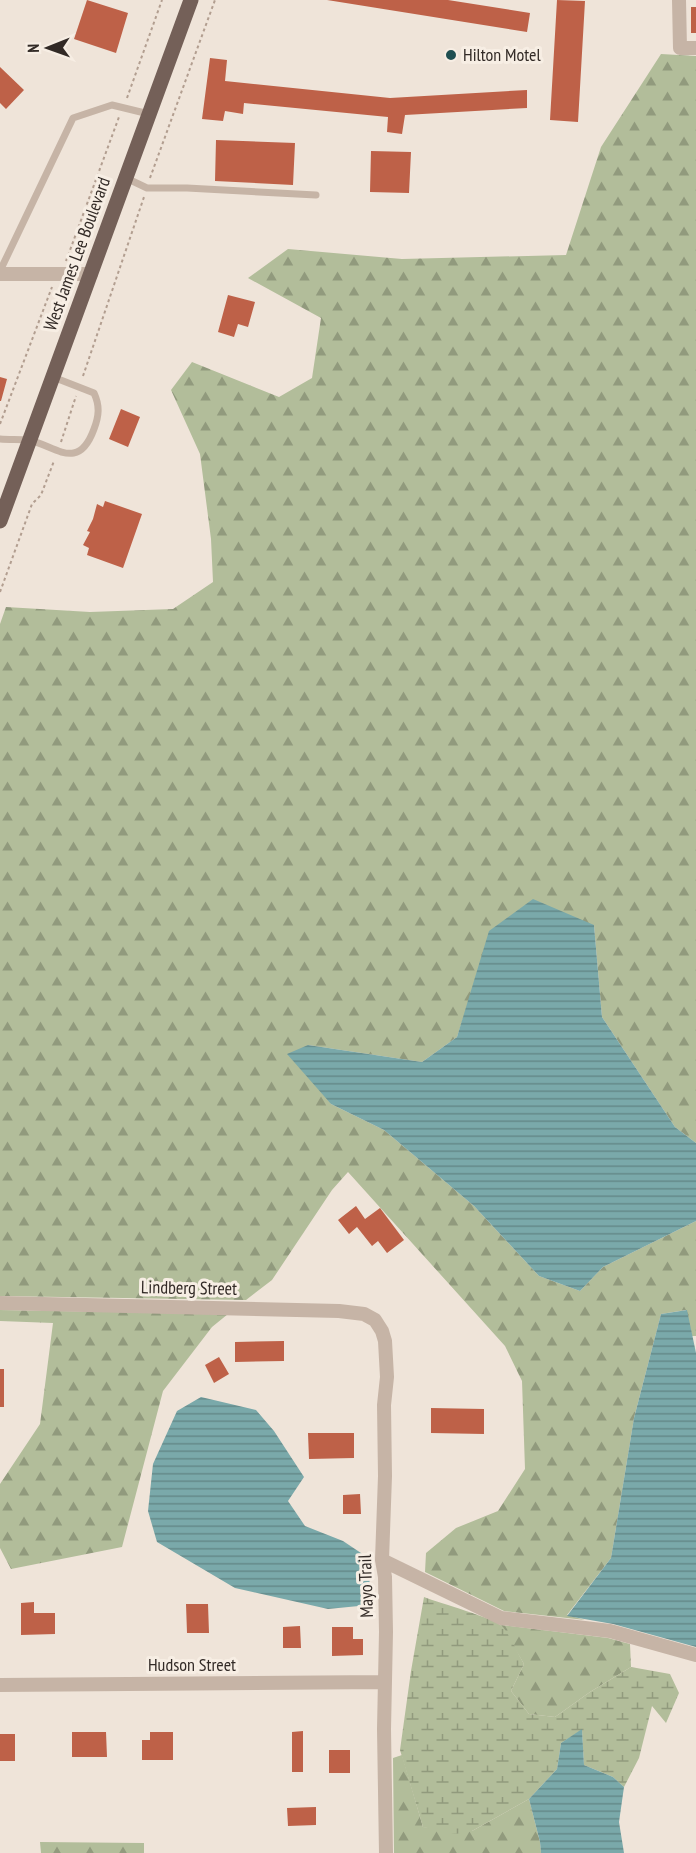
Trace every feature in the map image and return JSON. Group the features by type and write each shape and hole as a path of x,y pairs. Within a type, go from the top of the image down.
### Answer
{"main road":[{"name":"West James Lee Boulevard","path":"0,521 191,0"}],"street":[{"path":"680,0 680,48 696,48"},
{"path":"0,273 91,274"},
{"name":"Lindberg Street","path":"0,1303 339,1311 364,1314 375,1320"},
{"name":"Mayo Trail","path":"375,1320 385,1341 387,1377 384,1405 385,1476 382,1560 385,1588 386,1853"},
{"path":"382,1560 501,1617 610,1631 696,1655"},
{"name":"Hudson Street","path":"0,1685 384,1682"}],"lane":[{"path":"0,273 73,118 112,105 149,114"},
{"path":"126,178 147,188 316,195"},
{"path":"0,439 30,440 58,452 69,454 80,450 92,434 99,405 94,393 53,377"}],"path":[{"path":"0,424 50,290 61,274 162,0"},
{"path":"0,592 32,504 41,495 58,452 147,188 215,0"}],"green space":[{"path":"661,54 696,56 696,1143 675,1127 602,1017 594,925 474,985 457,1037 422,1062 308,1045 331,1104 384,1130 474,1206 539,1276 580,1291 603,1267 696,1221 696,1336 692,1336 686,1310 661,1314 634,1418 611,1558 567,1615 585,1620 504,1611 425,1572 426,1553 456,1528 498,1511 525,1469 522,1381 505,1346 348,1172 332,1190 272,1280 246,1300 0,1296 0,624 6,607 90,612 173,609 213,582 211,539 200,454 171,390 192,362 279,397 312,378 321,318 248,278 288,249 402,259 566,255 601,147"},
{"path":"0,1310 228,1314 212,1327 163,1391 122,1547 11,1569 0,1548 0,1484 40,1424 53,1323 0,1321"},
{"path":"424,1597 478,1615 503,1627 524,1664 511,1691 529,1714 555,1717 631,1667 670,1674 679,1693 666,1723 652,1706 639,1758 624,1787 613,1777 584,1765 582,1730 561,1743 557,1769 529,1799 472,1831 455,1834 423,1827 400,1750"},
{"path":"501,1625 608,1638 630,1644 631,1667 555,1717 529,1714 511,1691 524,1664"},
{"path":"402,1755 423,1827 472,1831 529,1799 541,1853 394,1853 393,1758"},
{"path":"40,1842 144,1843 144,1853 41,1853"}],"water":[{"path":"533,899 594,925 602,1017 675,1127 696,1143 696,1221 603,1267 580,1291 539,1276 474,1206 384,1130 331,1104 287,1054 308,1045 422,1062 457,1037 489,931"},
{"path":"687,1310 696,1353 696,1647 613,1624 567,1616 611,1558 634,1418 661,1314"},
{"path":"201,1397 256,1410 274,1431 304,1477 288,1501 305,1526 343,1541 370,1559 369,1605 328,1609 235,1588 157,1542 148,1511 153,1464 177,1411"},
{"path":"582,1729 584,1765 613,1777 624,1787 619,1822 624,1853 541,1853 529,1799 557,1769 561,1743"}],"building":[{"path":"87,0 128,13 116,53 74,39"},
{"path":"327,0 448,0 530,13 527,32"},
{"path":"557,0 585,1 578,122 550,120"},
{"path":"691,7 696,7 696,33 691,33"},
{"path":"210,58 227,60 225,81 390,98 527,90 527,108 405,115 402,134 387,132 388,117 244,103 243,114 225,111 223,121 202,119"},
{"path":"0,67 24,90 6,109 0,103"},
{"path":"216,140 295,143 293,185 215,181"},
{"path":"371,151 411,152 409,193 370,192"},
{"path":"228,295 255,302 248,327 238,324 234,337 218,332"},
{"path":"0,377 7,379 1,401 0,401"},
{"path":"121,409 140,417 128,447 109,439"},
{"path":"105,501 142,514 123,568 87,555 89,548 83,545 90,532 87,531 97,504 103,507"},
{"path":"356,1206 365,1219 380,1208 404,1240 387,1253 378,1241 372,1246 357,1227 349,1234 338,1220"},
{"path":"284,1341 284,1361 235,1362 235,1342"},
{"path":"219,1357 229,1374 214,1383 205,1365"},
{"path":"0,1369 4,1369 4,1407 0,1407"},
{"path":"431,1408 484,1409 484,1434 431,1433"},
{"path":"308,1433 354,1433 354,1458 309,1459"},
{"path":"360,1494 361,1514 343,1514 343,1495"},
{"path":"34,1602 34,1613 55,1613 55,1634 21,1635 21,1603"},
{"path":"186,1604 208,1604 209,1633 187,1633"},
{"path":"300,1626 301,1648 283,1648 283,1627"},
{"path":"332,1627 353,1627 353,1639 363,1639 363,1655 332,1656"},
{"path":"303,1731 303,1772 292,1772 292,1732"},
{"path":"72,1732 106,1732 107,1757 72,1757"},
{"path":"150,1732 173,1732 173,1760 142,1760 142,1740 150,1740"},
{"path":"0,1734 15,1734 15,1761 0,1761"},
{"path":"329,1750 350,1750 350,1773 329,1773"},
{"path":"316,1807 316,1825 288,1826 287,1808"}],"place":[{"name":"Hilton Motel","path":"451,55"}]}
